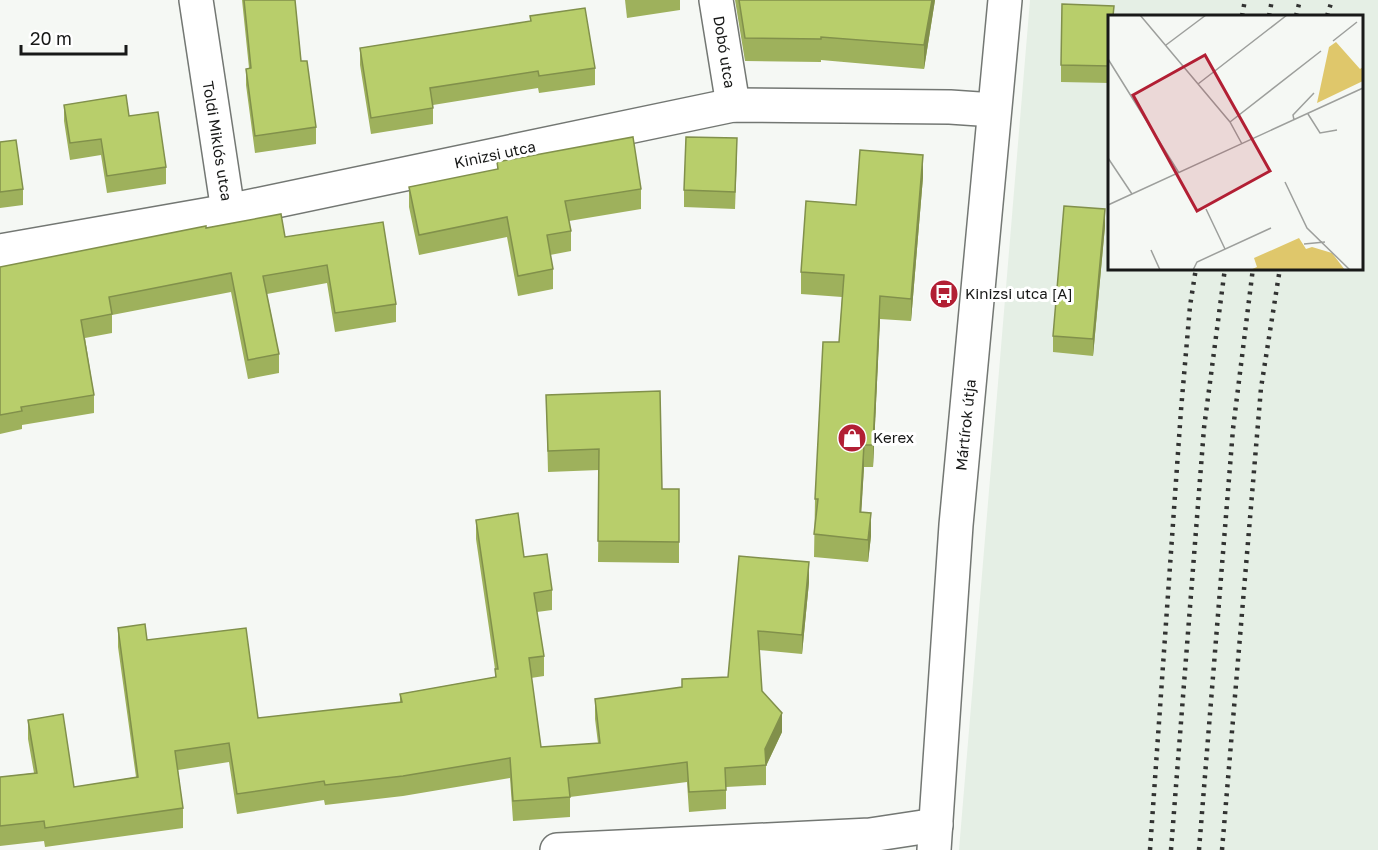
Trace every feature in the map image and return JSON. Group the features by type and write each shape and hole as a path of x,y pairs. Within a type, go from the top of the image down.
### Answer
{"street":[{"name":"Toldi Miklós utca","path":"196,0 228,211"},
{"name":"Dobó utca","path":"716,0 733,105"},
{"name":"Mártírok útja","path":"935,838 956,525 1005,0"},
{"name":"Kinizsi utca","path":"0,250 228,211 733,105 950,107 994,110"},
{"path":"556,850 870,835 935,838"}],"shaded area":[{"path":"1030,0 1378,0 1378,850 959,850"}],"building":[{"path":"244,0 295,0 301,61 307,61 316,127 255,136 246,69 251,68"},
{"path":"739,0 932,0 924,45 821,37 821,39 745,38"},
{"path":"1062,4 1114,6 1113,15 1108,15 1108,66 1061,65"},
{"path":"585,8 595,68 539,76 538,71 430,88 433,108 371,118 360,48 531,21 530,16"},
{"path":"126,95 129,116 158,112 166,167 107,176 101,139 70,143 64,105"},
{"path":"633,137 641,189 565,201 571,231 547,235 553,269 518,276 507,217 419,235 409,187 498,169 497,162"},
{"path":"686,137 737,138 735,192 684,190"},
{"path":"16,140 23,189 0,192 0,142"},
{"path":"860,150 923,155 911,299 880,296 873,445 864,445 860,512 871,513 868,540 814,534 818,499 815,499 823,342 839,342 844,275 801,272 806,201 856,205"},
{"path":"1064,206 1105,209 1093,339 1053,336"},
{"path":"281,214 285,237 383,222 396,304 335,313 327,265 263,276 279,354 248,360 231,273 109,297 112,314 81,320 94,395 21,407 22,411 0,415 0,267 206,226 206,228"},
{"path":"660,391 662,489 679,489 679,542 598,541 599,449 548,451 546,395"},
{"path":"518,513 524,557 547,554 552,590 534,593 544,656 529,658 541,747 600,743 595,699 682,687 682,679 728,677 739,556 809,562 802,635 758,631 762,691 782,713 765,749 766,765 725,768 726,790 689,792 687,762 568,778 570,797 513,801 510,758 403,776 325,785 324,781 237,794 229,743 175,751 183,808 45,828 44,821 0,826 0,777 37,773 28,720 63,714 74,787 138,777 118,628 145,624 147,640 246,628 258,718 402,702 400,694 496,677 495,669 498,669 476,520"}],"railway":[{"path":"1242,15 1245,0"},
{"path":"1269,15 1272,0"},
{"path":"1296,15 1300,0"},
{"path":"1327,15 1332,0"},
{"path":"1150,850 1181,410 1190,306 1196,270"},
{"path":"1171,850 1204,428 1225,270"},
{"path":"1199,850 1233,429 1253,270"},
{"path":"1222,850 1261,388 1280,270"}],"place":[{"name":"Kinizsi utca [A]","path":"944,294"},
{"name":"Kerex","path":"852,438"}]}
